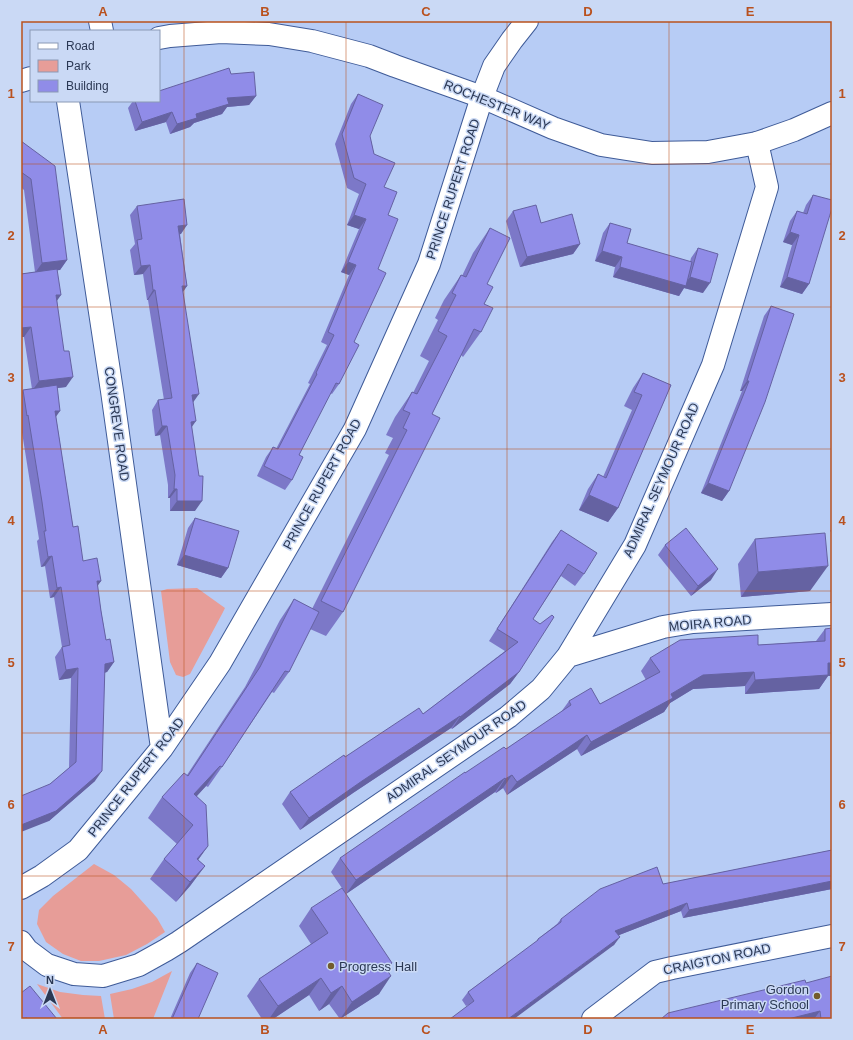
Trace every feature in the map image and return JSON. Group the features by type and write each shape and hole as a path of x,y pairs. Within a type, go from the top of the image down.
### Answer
{"street":[{"name":"PRINCE RUPERT ROAD","path":"21,888 42,876 78,850 162,748 220,663 355,429 429,264 482,98 494,66 512,40 528,21"},
{"name":"ROCHESTER WAY","path":"160,38 220,32 269,34 312,41 369,56 482,98 553,128 601,145 652,153 708,152 758,143 794,130 832,113"},
{"name":"CONGREVE ROAD","path":"68,102 112,391 162,748"},
{"name":"ADMIRAL SEYMOUR ROAD","path":"21,942 27,950 47,965 74,974 103,976 139,965 179,942 508,717 541,689 568,656 635,545 712,365 767,187 758,143"},
{"name":"MOIRA ROAD","path":"568,656 663,627 693,622 832,614"},
{"name":"CRAIGTON ROAD","path":"593,1019 655,972 832,936"}],"green space":[{"path":"197,588 225,608 190,674 183,677 176,675 170,662 161,591 167,589"},
{"path":"94,864 114,875 131,889 157,918 165,932 126,955 99,961 81,961 63,954 46,942 37,924 39,910 53,896"},
{"path":"172,971 153,1019 114,1019 110,994 132,989 152,982"},
{"path":"37,984 60,992 101,996 105,1019 63,1019"}],"building":[{"path":"229,68 231,74 254,72 256,96 227,98 229,104 196,114 197,118 177,124 172,112 142,122 135,102 160,102 160,91"},
{"path":"358,94 383,105 370,136 374,154 395,163 384,187 397,192 388,215 398,219 378,269 386,273 354,342 359,345 339,384 336,383 299,455 303,457 292,480 264,466 273,447 278,449 317,374 316,373 334,335 328,332 356,265 348,262 366,219 354,215 366,184 354,178 342,134"},
{"path":"21,141 55,166 67,260 42,263 31,179 21,172"},
{"path":"813,195 832,200 832,208 809,284 787,277 799,235 790,232 797,211 807,214"},
{"path":"184,199 187,225 178,226 187,286 182,286 199,394 192,395 196,421 191,422 199,476 203,476 202,501 177,501 177,489 174,489 175,475 167,426 162,426 158,400 172,398 150,265 141,266 137,240 142,239 137,206"},
{"path":"536,205 541,223 572,214 580,244 527,257 513,211"},
{"path":"610,223 631,229 627,243 692,262 686,286 620,267 622,257 602,251"},
{"path":"490,228 510,238 487,284 493,287 484,304 493,308 481,332 474,329 432,414 440,418 343,612 321,601 407,430 403,428 410,413 403,410 412,392 417,394 447,336 438,331 456,295 452,293 461,275 466,277"},
{"path":"698,248 718,254 710,283 690,277"},
{"path":"57,269 61,295 56,295 64,351 69,351 73,377 39,381 31,327 21,328 21,274"},
{"path":"771,306 794,314 765,402 729,491 708,483 749,381 747,381"},
{"path":"643,373 671,385 618,508 589,495 598,474 606,478 642,395 634,392"},
{"path":"57,385 60,411 55,411 73,527 78,526 83,561 97,558 101,581 97,581 101,611 106,640 110,639 114,662 105,664 102,771 56,811 21,825 21,796 50,784 76,762 78,668 66,670 62,647 70,645 61,587 57,588 52,556 48,557 42,502 23,390"},
{"path":"195,518 239,531 228,568 184,555"},
{"path":"686,528 718,569 698,586 665,545"},
{"path":"561,530 597,553 584,574 568,564 533,619 540,624 552,615 554,617 519,672 460,717 362,781 309,818 290,792 344,755 345,757 419,708 423,714 518,642 497,629"},
{"path":"825,533 828,566 758,572 755,539"},
{"path":"294,599 319,612 289,672 285,671 222,767 220,766 194,794 206,805 208,846 197,859 205,866 190,882 164,859 193,825 162,797 184,773 188,776 260,667"},
{"path":"832,628 832,663 828,663 828,675 755,680 754,672 703,675 671,694 673,698 591,742 587,735 517,782 512,775 505,778 356,880 340,858 465,772 504,747 506,749 571,705 569,701 591,688 600,704 660,672 650,658 680,640 758,635 758,645 825,641 825,629"},
{"path":"832,850 832,881 689,910 687,903 615,931 620,937 508,1019 450,1019 474,1001 468,992 538,940 561,922 561,919 600,889 657,867 663,884"},
{"name":"Progress Hall","path":"342,888 392,963 385,967 391,976 352,1002 342,986 331,993 321,978 278,1006 259,979 328,933 311,908"},
{"path":"197,963 218,973 198,1019 172,1019"},
{"path":"832,976 832,1019 821,1019 820,1011 788,1019 661,1019 668,1013 805,980 806,983"},
{"path":"30,986 57,1019 21,1019 21,993"}],"place":[{"name":"Progress Hall","path":"331,966"},
{"name":"Gordon Primary School","path":"817,996"}]}
